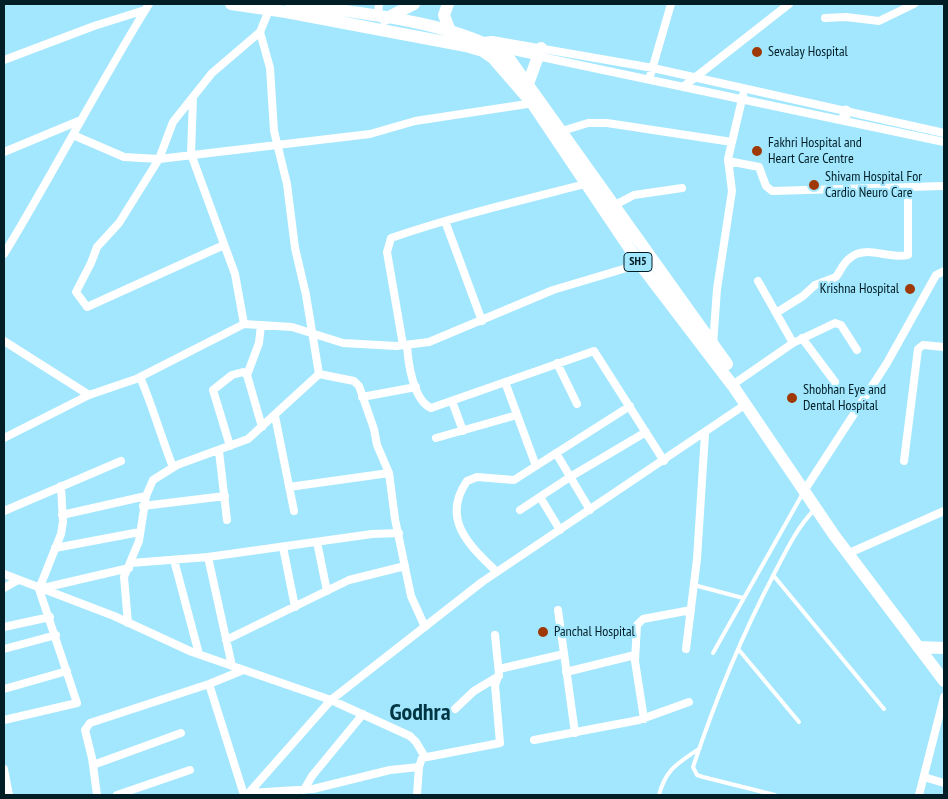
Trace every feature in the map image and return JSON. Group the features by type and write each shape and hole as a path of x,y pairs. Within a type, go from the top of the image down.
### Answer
{"main road":[{"name":"SH5","path":"231,4 471,44 508,57 528,84 536,102 585,184 640,264 806,487 815,509 944,669"},
{"path":"291,4 382,12 471,44"},
{"path":"382,12 414,4"},
{"path":"448,4 444,15 471,44"},
{"path":"378,29 382,12"},
{"name":"SH5","path":"471,44 493,58 562,131 613,206 738,380 850,552"},
{"path":"528,84 540,52"},
{"path":"929,652 944,648"},
{"name":"SH5","path":"929,652 944,681"}],"street":[{"path":"649,80 671,4"},
{"path":"683,87 789,4"},
{"path":"825,18 846,17 879,21 914,4"},
{"path":"4,60 147,7"},
{"path":"4,254 52,174 104,77 147,7"},
{"path":"224,245 87,307 76,292 97,247 119,223 159,159 173,122 224,61 260,32 269,10"},
{"path":"260,32 270,68 274,131 287,184 300,272 319,374"},
{"path":"471,44 492,40 683,87 742,99 944,133"},
{"path":"471,44 653,68 744,88 944,142"},
{"path":"713,346 717,289 732,191 728,161 744,88"},
{"path":"192,97 191,154 235,274 244,324"},
{"path":"73,135 124,157 159,159 370,134 431,118 536,102"},
{"path":"4,152 81,120"},
{"path":"562,131 588,124 608,122 732,142"},
{"path":"728,161 759,167 766,186 772,191 944,186"},
{"path":"585,184 523,201 475,211 391,238 388,244 409,370 416,387 428,407 452,402 594,350 664,461"},
{"path":"776,313 803,296 815,285 836,277 840,269 854,254 865,252 908,255 908,187"},
{"path":"613,206 634,195 682,188"},
{"path":"446,221 482,321"},
{"path":"4,438 89,395 140,377 244,324 292,327 343,343 405,345 429,342 553,290 640,264"},
{"path":"806,487 912,323 936,275 944,271"},
{"path":"758,281 793,343"},
{"path":"738,380 793,343 838,323 857,350"},
{"path":"261,325 259,343 247,374 262,427"},
{"path":"802,338 835,382"},
{"path":"4,341 89,395"},
{"path":"904,461 918,349 923,345 944,347"},
{"path":"557,362 577,404"},
{"path":"230,446 213,390 232,375 243,372 247,374"},
{"path":"319,374 354,381 359,386 389,473 411,596 425,626"},
{"path":"128,623 124,577 130,566 140,532 143,506 153,480 173,468 248,439 319,374"},
{"path":"140,377 155,412 158,431 173,468"},
{"path":"505,382 536,466"},
{"path":"362,396 416,387"},
{"path":"452,402 463,430"},
{"path":"247,794 331,700 425,626 497,572 705,434 746,404"},
{"path":"497,572 475,552 462,535 457,509 463,486 466,482 477,477 514,480 630,406"},
{"path":"436,438 517,415"},
{"path":"275,416 294,511"},
{"path":"520,510 570,477 646,432"},
{"path":"686,649 694,585 705,434"},
{"path":"219,451 228,520"},
{"path":"556,453 590,510"},
{"path":"4,511 121,461"},
{"path":"289,487 389,473"},
{"path":"4,720 77,702 50,617 39,589 61,534 61,486"},
{"path":"62,515 146,496"},
{"path":"143,506 224,496"},
{"path":"540,497 560,530"},
{"path":"850,552 944,511"},
{"path":"55,548 140,532"},
{"path":"39,589 130,566 208,558 372,534 399,533"},
{"path":"317,542 327,591"},
{"path":"284,547 295,607"},
{"path":"208,558 232,666"},
{"path":"174,560 200,654"},
{"path":"226,640 359,576 405,566"},
{"path":"4,574 241,670 331,700 410,736 416,742 424,757"},
{"path":"4,588 18,580"},
{"path":"558,610 574,733"},
{"path":"644,719 635,655 635,639 640,621 691,610"},
{"path":"4,627 50,617"},
{"path":"424,757 500,743 495,685 499,673 495,634"},
{"path":"4,649 56,635"},
{"path":"455,709 474,691 499,673 564,654"},
{"path":"566,672 635,655"},
{"path":"97,795 93,764 85,730 90,723 209,684 241,670"},
{"path":"4,689 67,671"},
{"path":"209,684 247,794"},
{"path":"919,795 944,697"},
{"path":"534,740 644,719 689,702"},
{"path":"304,790 312,776 363,714"},
{"path":"93,764 181,733"},
{"path":"417,795 419,767 424,757"},
{"path":"247,794 323,788 390,770 419,767"},
{"path":"4,769 9,795"},
{"path":"117,795 190,770"},
{"path":"924,777 944,783"}],"lane":[{"path":"714,653 806,487"},
{"path":"775,795 697,775 693,767 739,650 773,575 798,527 815,509"},
{"path":"773,575 884,709"},
{"path":"694,585 743,598"},
{"path":"739,650 799,722"},
{"path":"659,795 664,779 670,770 700,748"}],"place":[{"name":"Sevalay Hospital","path":"757,52"},
{"name":"Fakhri Hospital and Heart Care Centre","path":"757,151"},
{"name":"Shivam Hospital For Cardio Neuro Care","path":"814,185"},
{"name":"Krishna Hospital","path":"910,289"},
{"name":"Shobhan Eye and Dental Hospital","path":"792,398"},
{"name":"Panchal Hospital","path":"543,632"}],"district":[{"name":"Godhra","path":"420,713"}]}
